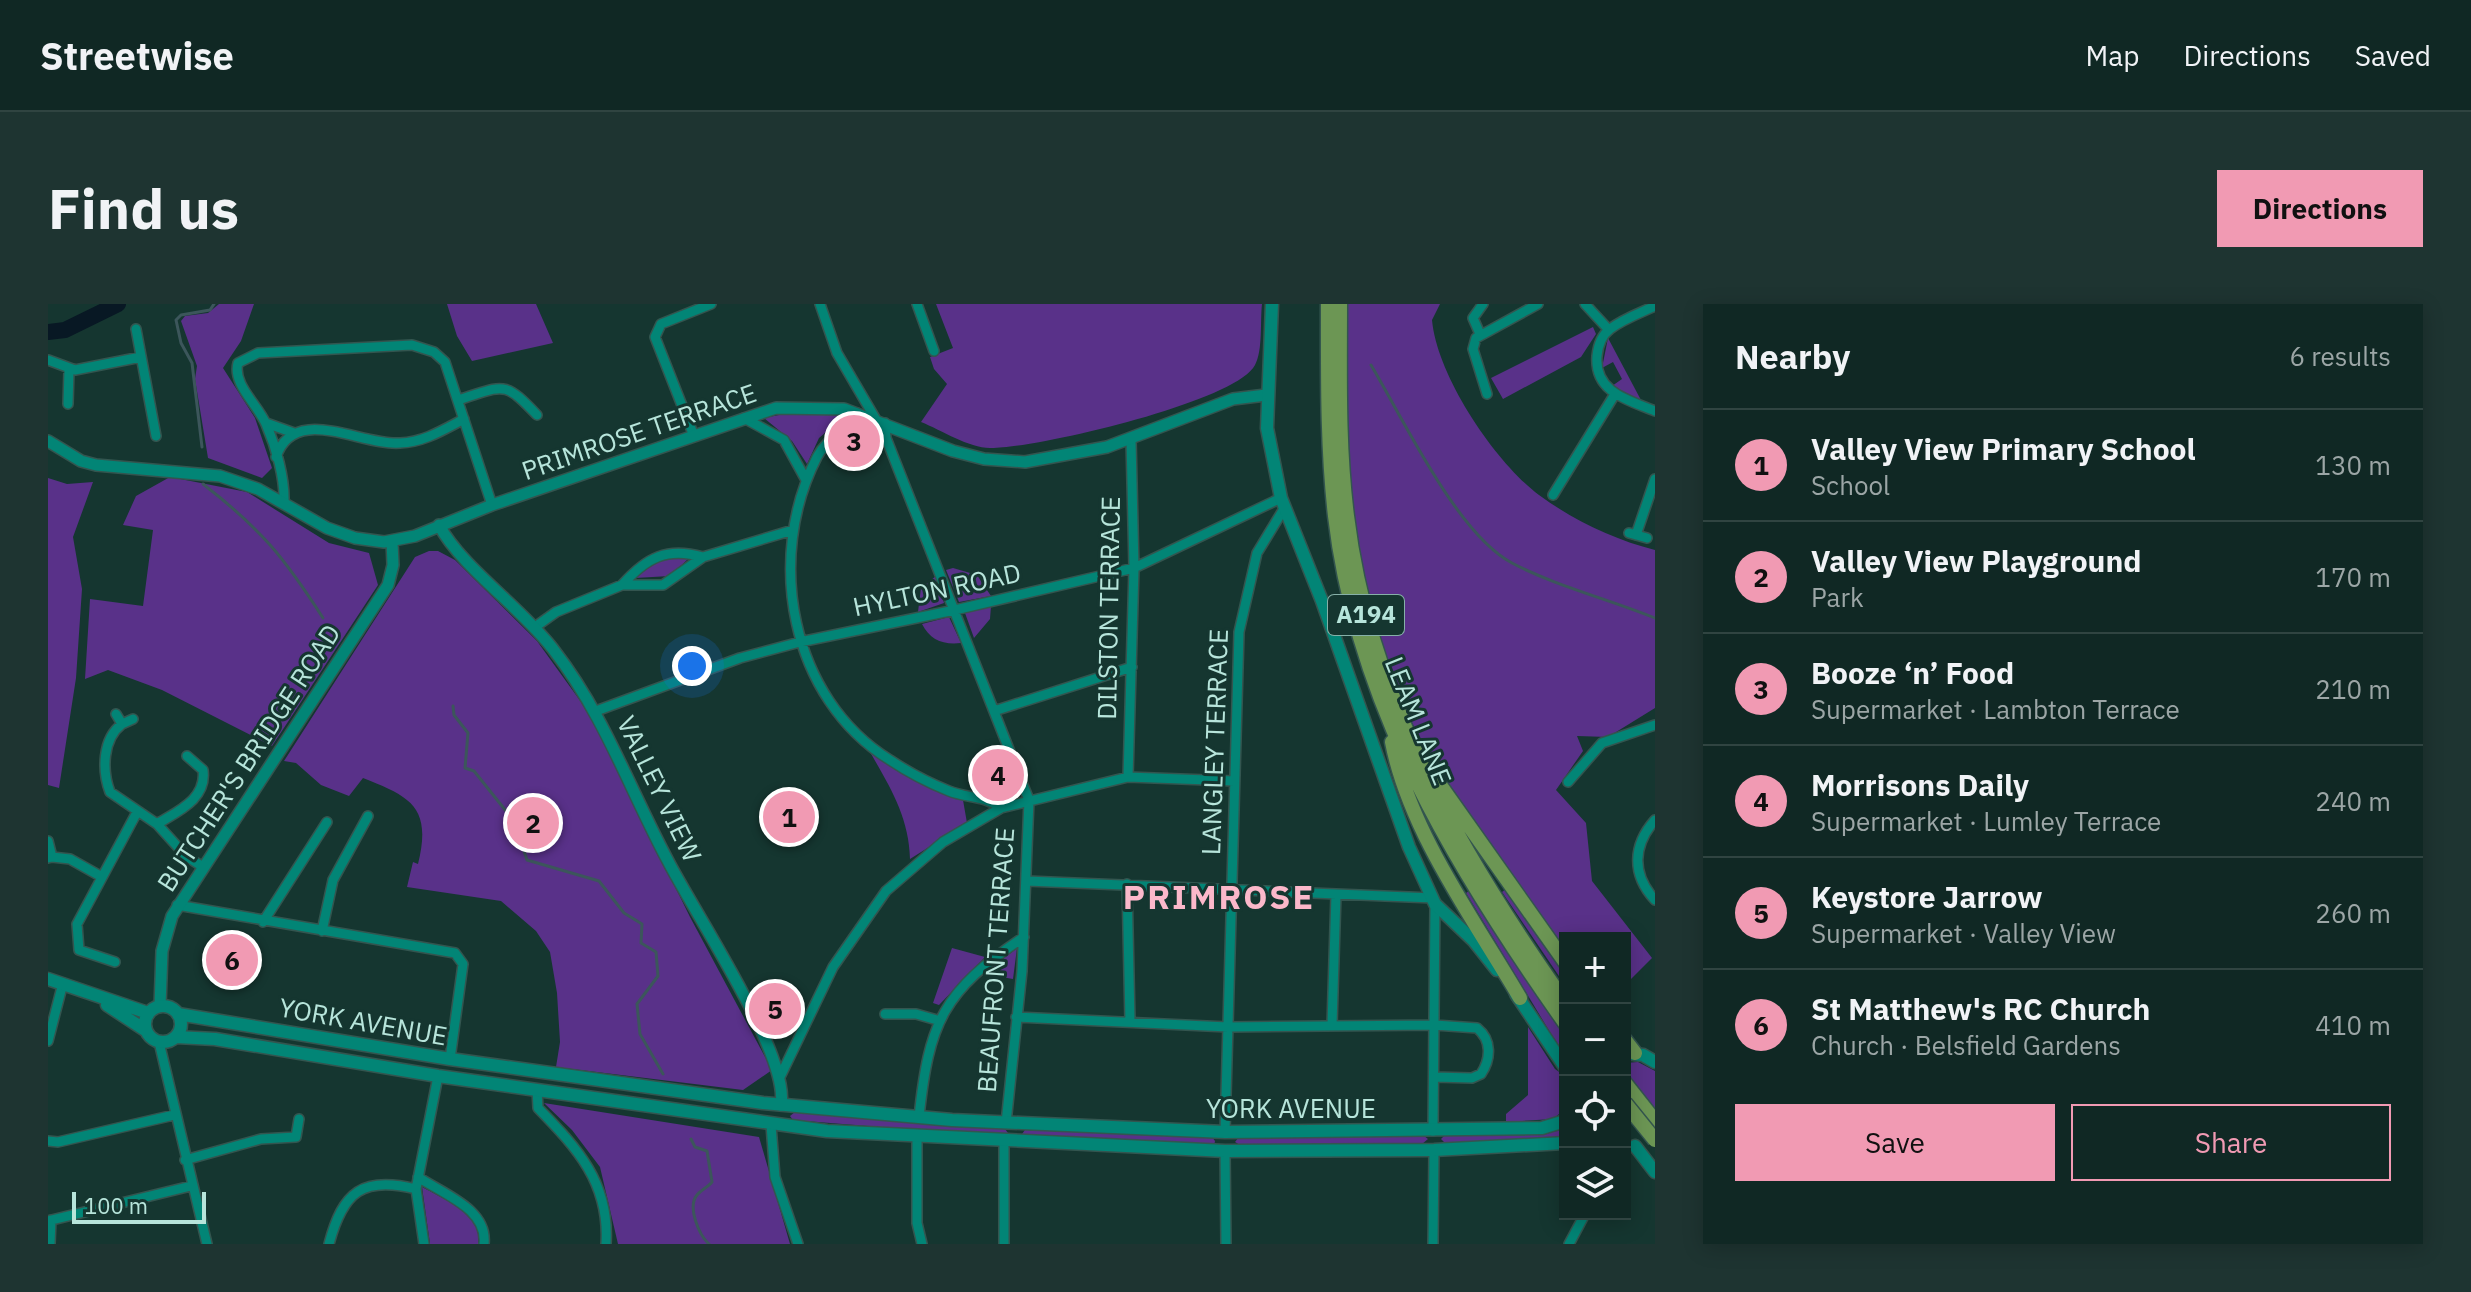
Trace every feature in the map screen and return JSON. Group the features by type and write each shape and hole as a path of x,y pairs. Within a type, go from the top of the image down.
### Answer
{"highway":[{"name":"LEAM LANE","path":"1328,304 1329,456 1335,518 1351,607 1387,719 1419,791 1458,861 1559,1014"},
{"name":"LEAM LANE","path":"1340,304 1341,458 1347,516 1363,607 1390,693 1409,742 1457,836 1559,993"},
{"name":"A194","path":"1387,719 1395,762 1417,814 1448,877 1520,998"},
{"name":"A194","path":"1409,742 1559,954"},
{"path":"1631,1091 1655,1121"},
{"path":"1631,1110 1655,1139"}],"main road":[{"path":"1272,304 1266,395 1270,452 1283,503 1322,601 1393,809 1434,901 1474,941 1520,998 1559,1058"},
{"path":"48,979 63,983 148,1013 160,1006 172,1008 178,1014 181,1026 176,1037 159,1042 84,991"},
{"path":"145,1030 148,1013"},
{"name":"YORK AVENUE","path":"178,1014 450,1059 781,1105 919,1117 1225,1132 1433,1131 1542,1128 1559,1123"},
{"name":"YORK AVENUE","path":"176,1037 215,1039 438,1076 771,1125 917,1137 1225,1151 1434,1150 1559,1143"},
{"path":"438,1076 450,1059"},
{"path":"537,1090 540,1071"},
{"path":"771,1125 781,1105"},
{"path":"1010,1143 1011,1123"},
{"path":"1433,1131 1434,1150"},
{"path":"1225,1132 1225,1151"},
{"path":"1631,1146 1655,1139"},
{"path":"1629,1148 1655,1172"}],"street":[{"path":"694,436 655,337 661,324 711,304"},
{"path":"820,304 837,353 880,420 1029,800"},
{"path":"917,304 934,351"},
{"path":"1480,334 1473,318 1483,304"},
{"path":"1585,304 1609,330"},
{"path":"1477,399 1489,393 1473,349 1480,334 1534,305"},
{"path":"1655,306 1609,330 1597,348 1596,364 1600,379 1615,394 1655,411"},
{"path":"136,329 156,436"},
{"path":"284,503 284,489 266,423 236,372 242,359 263,353 418,346 443,358 490,506"},
{"path":"48,360 69,370 141,357"},
{"path":"68,404 69,370"},
{"path":"458,400 501,387 509,388 537,415"},
{"path":"1552,495 1615,394"},
{"name":"PRIMROSE TERRACE","path":"392,541 744,418 791,407 857,413 953,451 1001,461 1043,460 1131,440 1233,399 1266,395"},
{"path":"857,413 828,440 806,480 793,530 791,599 800,642 831,703 868,745 938,786 1001,808"},
{"path":"744,418 784,440 806,480"},
{"path":"266,423 294,433 323,430 379,443 401,443 430,437 464,419"},
{"path":"276,457 280,444 294,433"},
{"name":"DILSTON TERRACE","path":"1128,777 1134,568 1131,440"},
{"path":"48,441 90,463 220,476 239,481 346,535 392,541"},
{"path":"1647,538 1632,534 1655,479"},
{"name":"HYLTON ROAD","path":"596,711 740,658 800,642 1134,568 1283,503"},
{"name":"LANGLEY TERRACE","path":"1225,1132 1239,632 1257,553 1283,503"},
{"name":"VALLEY VIEW","path":"439,525 451,546 535,627 596,711 667,860 733,976 781,1075 781,1105"},
{"path":"622,585 663,585 703,557 793,530"},
{"name":"BUTCHER'S BRIDGE ROAD","path":"160,1006 162,951 177,905 388,585 393,565 392,541"},
{"path":"535,627 549,615 622,585 652,557 675,552 703,557"},
{"path":"994,711 1132,667"},
{"path":"116,714 122,724"},
{"path":"133,719 122,724 110,737 106,782 117,799 157,824 177,848 203,867"},
{"path":"1568,782 1602,743 1655,725"},
{"path":"157,824 197,796 206,764 187,756"},
{"path":"781,1075 833,967 886,891 943,842 1001,808 1128,777 1234,781"},
{"name":"BEAUFRONT TERRACE","path":"1011,1123 1016,1017 1024,937 1029,800"},
{"path":"115,962 84,954 76,940 77,924 137,812"},
{"path":"1653,815 1640,837 1636,865 1646,891 1655,900"},
{"path":"322,931 333,880 368,816"},
{"path":"263,922 327,822"},
{"path":"48,841 50,857 70,859 102,877"},
{"path":"1027,881 1434,901 1433,1131"},
{"path":"1127,884 1130,1021"},
{"path":"1332,1025 1336,894"},
{"path":"177,905 455,953 463,964 450,1059"},
{"path":"919,1117 928,1055 937,1020 965,984 1024,937"},
{"path":"48,1041 63,983"},
{"path":"885,1014 916,1014 937,1020"},
{"path":"1016,1017 1228,1027 1435,1025 1477,1028 1488,1043 1489,1056 1481,1074 1472,1078 1434,1077"},
{"path":"159,1042 207,1244"},
{"path":"424,1244 416,1189 438,1076"},
{"path":"537,1090 538,1108 571,1140 593,1177 605,1216 606,1244"},
{"path":"48,1141 58,1142 174,1115"},
{"path":"185,1160 261,1139 296,1137 299,1119"},
{"path":"771,1125 775,1177 798,1244"},
{"path":"917,1137 917,1223 922,1244"},
{"path":"1004,1244 1010,1143"},
{"path":"1433,1244 1434,1150"},
{"path":"1225,1151 1226,1244"},
{"path":"418,1177 479,1218 484,1229 484,1244"},
{"path":"329,1244 342,1210 358,1190 375,1184 416,1189"},
{"path":"50,1244 50,1221 191,1186"},
{"path":"1569,1244 1582,1220"}],"shaded area":[{"path":"219,304 254,304 241,341 223,368 255,418 272,468 262,478 208,458 195,379 197,366 181,321 185,316 208,313"},
{"path":"447,304 536,304 553,343 472,361 457,336"},
{"path":"936,304 1262,304 1259,352 1255,365 1240,379 1212,394 1174,408 1047,441 982,447 921,422 947,384 934,369 930,357 953,348"},
{"path":"1348,304 1440,304 1432,320 1445,366 1471,416 1504,462 1539,495 1566,513 1610,535 1655,550 1655,708 1608,737 1577,736 1583,751 1556,790 1586,823 1592,881 1652,958 1631,979 1631,932 1559,932 1559,940 1473,825 1414,727 1389,667 1365,586 1355,530 1347,432"},
{"path":"1593,327 1596,334 1581,357 1503,399 1491,378"},
{"path":"1608,338 1642,402 1612,386 1622,379 1613,362 1602,368"},
{"path":"794,412 846,415 819,438 807,464 792,441 764,418"},
{"path":"170,477 247,492 329,543 369,553 378,585 272,746 162,690 108,670 85,679 90,599 143,606 153,530 123,525 136,496"},
{"path":"48,478 67,484 93,482 73,537 82,589 76,678 59,788 48,785"},
{"path":"438,551 455,560 537,641 589,713 690,917 772,1070 743,1090 556,1067 560,1042 557,993 550,952 536,931 501,901 407,887 413,862 418,864 422,829 414,807 394,791 363,778 349,796 321,785 296,763 284,761 415,557"},
{"path":"673,557 688,559 670,576 635,578 656,561"},
{"path":"953,568 977,575 991,596 959,602 946,570"},
{"path":"936,576 944,603 918,612 921,588"},
{"path":"991,606 990,619 974,638 965,613"},
{"path":"949,617 961,643 938,640 922,624"},
{"path":"870,752 935,790 963,800 967,823 910,859 902,816"},
{"path":"1507,888 1559,965 1559,976 1502,892"},
{"path":"1470,890 1559,1028 1559,1047 1466,893"},
{"path":"952,948 985,957 939,1005 933,1003"},
{"path":"1017,948 1013,979 984,974"},
{"path":"1528,1027 1559,1072 1559,1114 1553,1119 1506,1122 1506,1114 1528,1095"},
{"path":"1638,1062 1655,1071 1655,1109 1631,1078 1631,1063"},
{"path":"544,1103 759,1137 790,1244 618,1244 600,1167 572,1130"},
{"path":"795,1112 1005,1129 1008,1133 1004,1137 793,1120 790,1116"},
{"path":"1025,1130 1212,1137 1215,1141 1214,1146 1025,1137 1022,1134"},
{"path":"1558,1131 1559,1140 1445,1143 1441,1139 1445,1135"},
{"path":"1424,1136 1428,1139 1422,1144 1240,1145 1235,1142 1239,1137"},
{"path":"422,1187 469,1216 478,1233 478,1244 430,1244"}],"waterway":[{"path":"48,332 65,330 118,304"},
{"path":"202,447 192,363 181,343 176,320 181,315 210,310 214,304"},
{"path":"1371,365 1433,474 1471,528 1492,548 1512,563 1545,578 1655,618"},
{"path":"203,484 241,515 270,545 323,618"},
{"path":"453,706 454,715 468,733 465,768 474,771 514,821 527,860 599,881 624,913 642,924 641,943 656,952 658,976 637,1004 640,1034 663,1074"},
{"path":"691,1139 695,1147 707,1151 712,1182 697,1195 693,1206 698,1228 709,1244"}],"place":[{"name":"Booze ‘n’ Food","path":"854,441"},
{"name":"Morrisons Daily","path":"998,775"},
{"name":"Valley View Primary School","path":"789,817"},
{"name":"Valley View Playground","path":"533,823"},
{"name":"St Matthew's RC Church","path":"232,960"},
{"name":"Keystore Jarrow","path":"775,1009"}],"district":[{"name":"PRIMROSE","path":"1219,897"}]}
